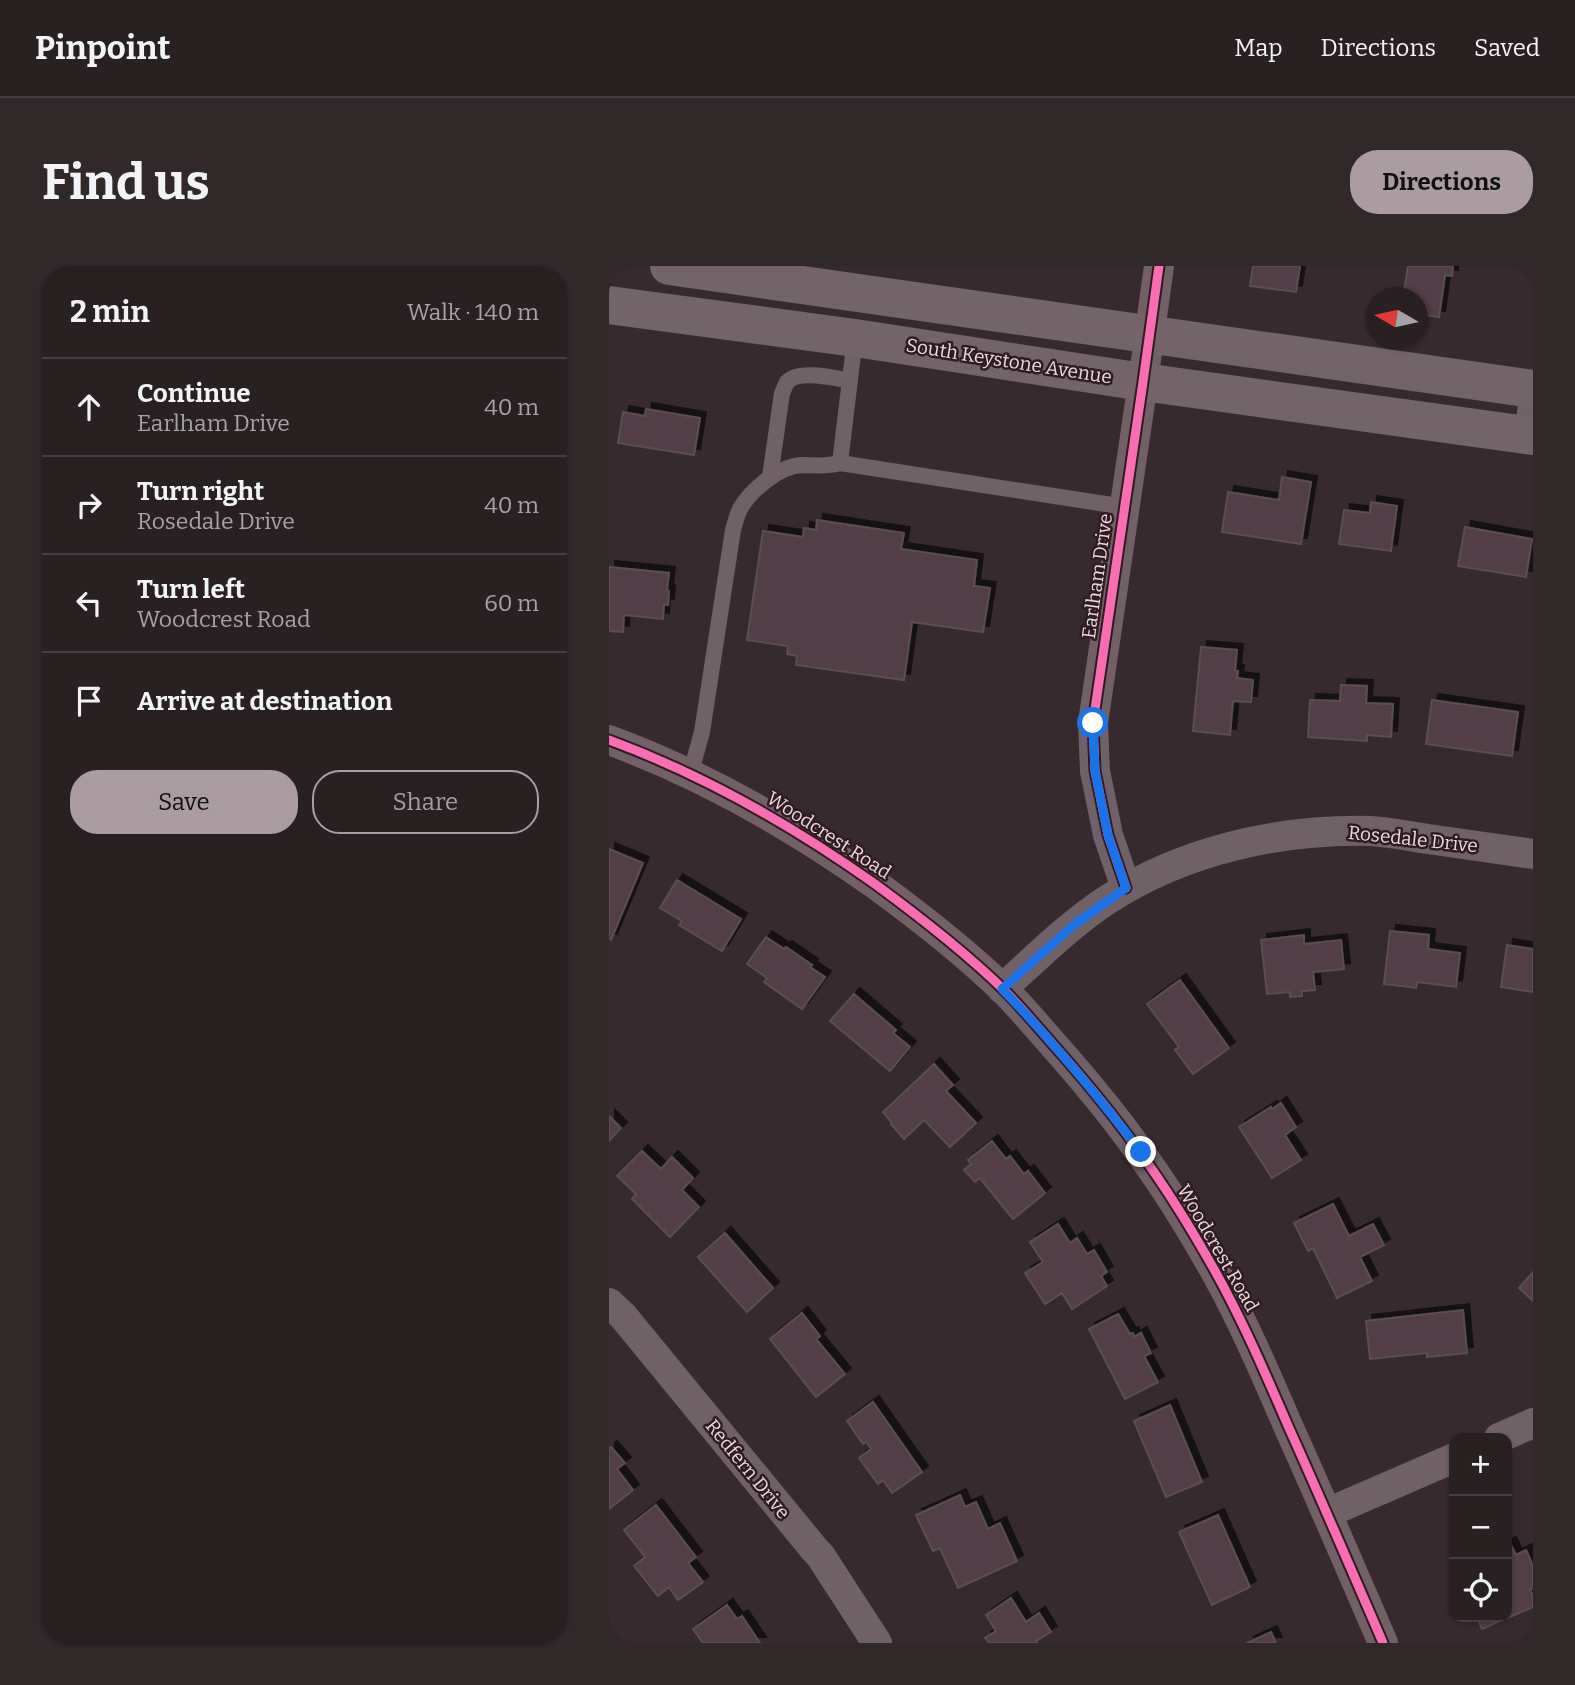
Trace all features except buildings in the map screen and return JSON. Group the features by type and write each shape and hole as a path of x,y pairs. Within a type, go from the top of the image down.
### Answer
{"main road":[{"path":"672,266 1533,389"},
{"name":"South Keystone Avenue","path":"609,305 855,338 1143,382 1532,426"}],"street":[{"path":"668,313 672,266"},
{"name":"Earlham Drive","path":"1126,888 1108,835 1097,784 1093,723 1159,266"},
{"name":"Woodcrest Road","path":"609,740 690,775 775,819 913,912 1002,989 1097,1095 1141,1152 1216,1274 1254,1350 1383,1643"},
{"name":"Rosedale Drive","path":"1002,989 1075,924 1126,888 1215,851 1262,840 1322,831 1373,831 1533,854"},
{"name":"Redfern Drive","path":"609,1303 623,1316 820,1555 877,1643"},
{"path":"1510,1433 1533,1423"},
{"path":"1327,1513 1449,1460"}],"lane":[{"path":"840,463 855,338"},
{"path":"770,477 782,393 787,382 796,377 810,375 850,381"},
{"path":"690,775 702,732 733,530 740,508 770,477 782,469 800,465 829,466 840,463 1125,507"}],"cycle path":[{"path":"1126,888 1108,835 1095,771 1093,723 1159,266"},
{"path":"609,740 679,769 747,803 875,884 989,976 1079,1074 1159,1180 1225,1290 1263,1368 1383,1643"}],"route":[{"path":"1093,723 1095,771 1108,835 1126,888 1075,924 1002,989 1097,1095 1141,1152"}]}
